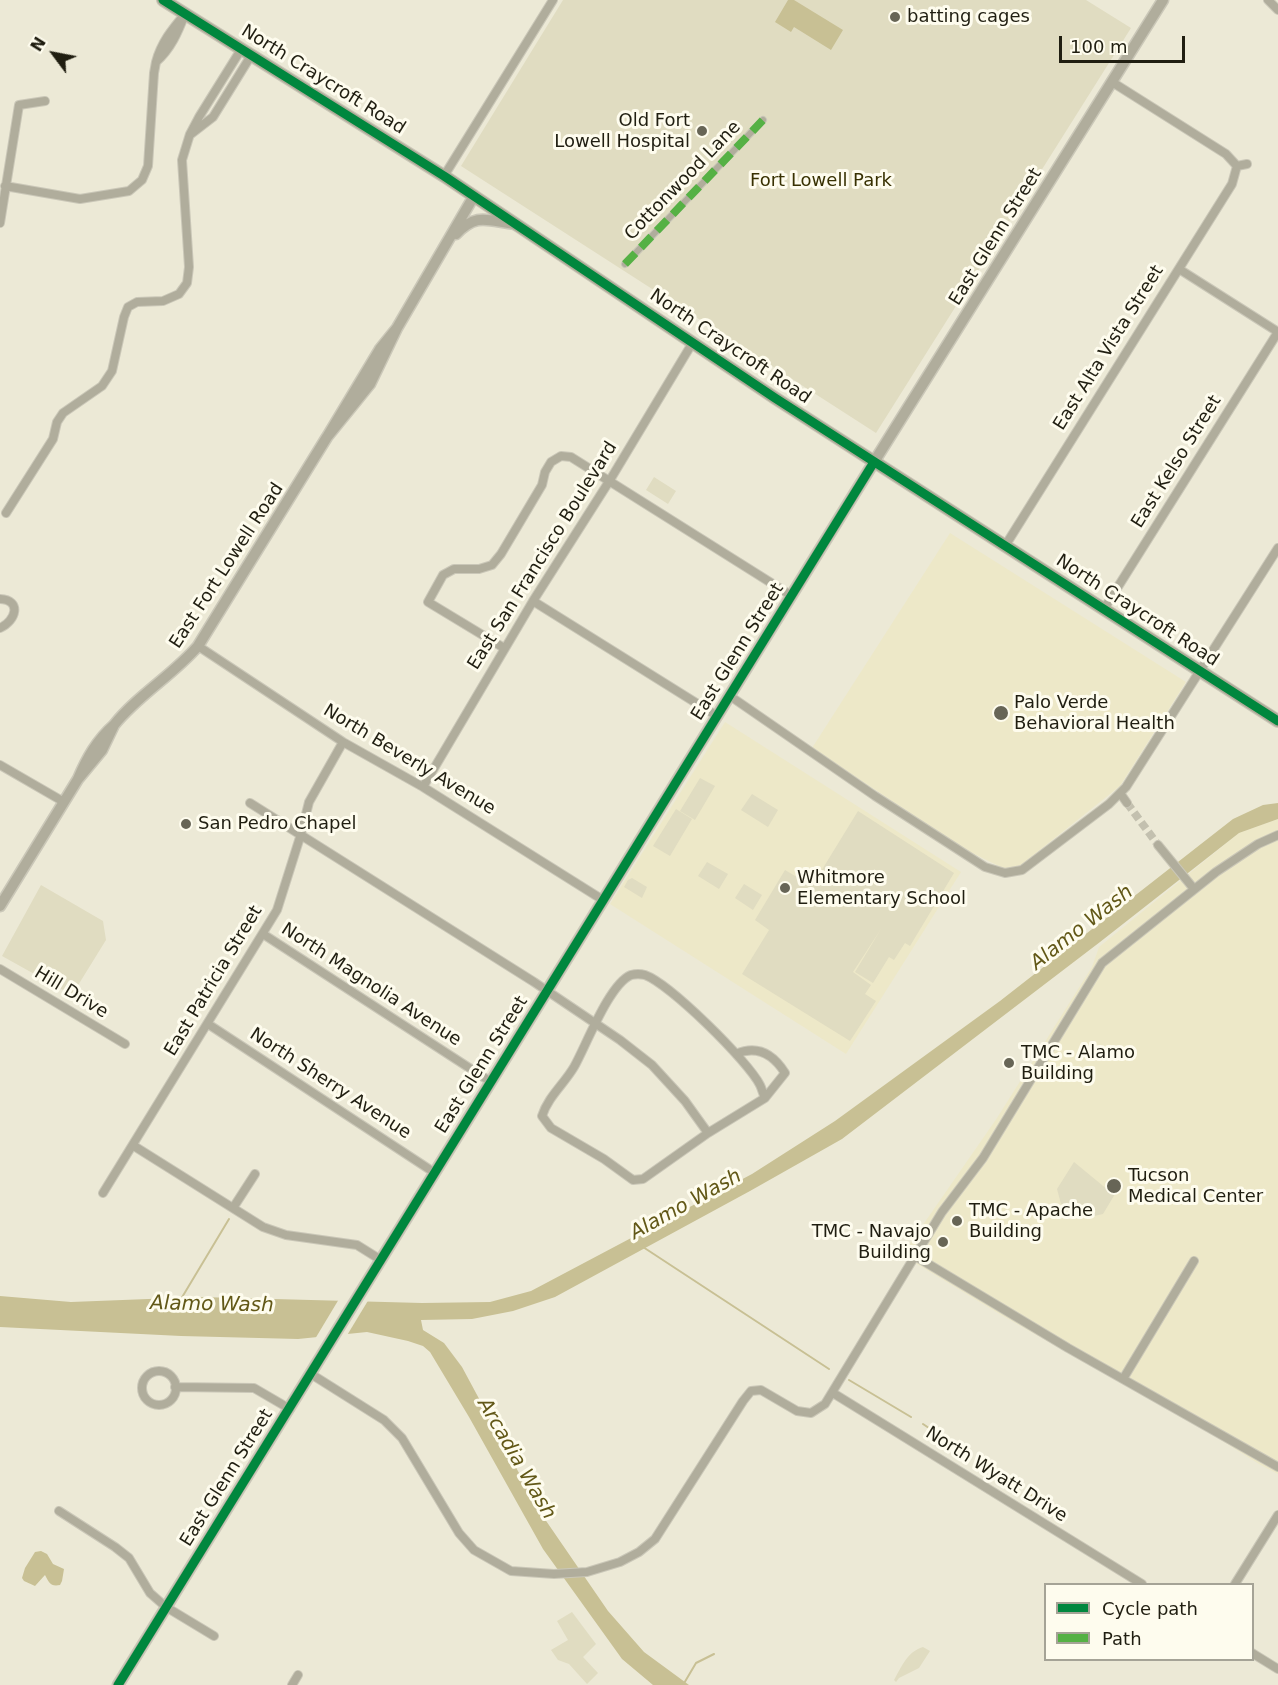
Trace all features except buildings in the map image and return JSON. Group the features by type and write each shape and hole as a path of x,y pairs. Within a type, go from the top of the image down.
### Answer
{"main road":[{"name":"North Craycroft Road","path":"163,0 444,176 874,462 1278,721"}],"street":[{"path":"444,176 553,0"},
{"name":"East Glenn Street","path":"118,1685 874,462 1163,0"},
{"path":"1268,0 1278,10"},
{"path":"5,186 80,199 129,191 142,180 148,166 156,62 160,49 185,14"},
{"path":"6,513 53,439 57,422 63,413 102,386 112,371 128,307 137,302 163,300 179,294 187,283 189,267 182,160 190,134 213,117 247,51"},
{"path":"1112,81 1226,154 1237,166 1247,164"},
{"path":"0,223 19,105 45,101"},
{"name":"Cottonwood Lane","path":"625,264 763,120"},
{"name":"East Alta Vista Street","path":"1005,546 1232,184 1237,166"},
{"name":"East Fort Lowell Road","path":"0,906 78,779 102,750 114,725 184,662 198,646 380,349 397,328 474,196"},
{"path":"445,245 465,224 474,219 517,224"},
{"path":"1179,269 1278,332"},
{"name":"East Kelso Street","path":"1104,609 1278,332"},
{"name":"East San Francisco Boulevard","path":"423,787 504,648 610,480 693,342"},
{"path":"504,648 428,602 443,575 454,569 492,565 501,554 542,485 550,462 561,456 571,457 610,480 792,596"},
{"path":"730,696 904,815 985,867 1005,873 1022,870 1109,804 1120,793 1278,548"},
{"path":"0,599 7,599 12,603 15,612 13,620 0,628"},
{"path":"533,601 717,716"},
{"name":"North Beverly Avenue","path":"198,646 343,742 423,787 603,900"},
{"name":"East Patricia Street","path":"103,1193 277,910 302,834 309,802 343,742"},
{"path":"0,765 64,802"},
{"path":"1120,793 1126,803"},
{"path":"250,802 596,1023 652,1065 685,1101 708,1133"},
{"path":"311,1374 384,1420 402,1438 459,1533 474,1550 511,1571 554,1574 587,1572 620,1562 639,1552 655,1539 751,1391 761,1390 797,1411 811,1413 825,1404 942,1212 983,1158 1102,963 1191,885 1249,849 1278,835"},
{"path":"1158,844 1191,885"},
{"name":"North Magnolia Avenue","path":"263,934 491,1082"},
{"name":"Hill Drive","path":"0,969 126,1044"},
{"path":"736,1054 748,1049 760,1051 778,1062 785,1073 765,1098 708,1133 643,1179 633,1180 604,1159 551,1128 542,1116 546,1104 574,1066 621,982 633,975 644,975 661,985 714,1030 760,1084 765,1098"},
{"name":"North Sherry Avenue","path":"208,1024 435,1173"},
{"path":"134,1146 263,1227 286,1235 357,1245 381,1260"},
{"path":"233,1208 255,1174"},
{"path":"915,1257 1278,1467"},
{"path":"1123,1379 1194,1261"},
{"path":"161,1372 168,1375 176,1387 173,1397 163,1405 156,1405 148,1401 142,1389 147,1376 161,1372"},
{"path":"176,1387 254,1388 290,1409"},
{"name":"North Wyatt Drive","path":"833,1393 1140,1583"},
{"path":"59,1511 129,1558 150,1593 166,1607 214,1636"},
{"path":"1236,1583 1278,1515"},
{"path":"1254,1654 1278,1669"},
{"path":"292,1685 298,1676"}],"shaded area":[{"name":"Palo Verde Behavioral Health","path":"950,533 1186,682 1120,786 1021,865 1005,869 966,850 812,748"},
{"name":"Whitmore Elementary School","path":"725,722 961,872 846,1054 610,904"},
{"name":"Tucson Medical Center","path":"1278,819 1278,1474 1003,1316 902,1255 997,1118 1092,967 1099,947 1239,833"}],"green space":[{"name":"Fort Lowell Park","path":"563,0 1086,0 1131,28 876,433 461,166"},
{"path":"654,477 676,491 668,504 646,490"},
{"path":"700,778 715,786 695,820 680,811"},
{"path":"752,794 778,810 768,827 741,810"},
{"path":"676,809 692,819 670,856 653,846"},
{"path":"858,811 954,873 910,946 905,943 894,960 889,957 873,983 855,972 881,929 853,972 871,985 865,994 876,1001 850,1041 742,974 769,930 755,920 785,870 812,886"},
{"path":"707,862 728,874 719,889 698,876"},
{"path":"632,878 647,887 642,898 624,887"},
{"path":"744,884 762,895 753,910 735,898"},
{"path":"41,885 103,921 106,940 72,995 2,956"},
{"path":"1074,1162 1108,1190 1118,1189 1103,1214 1090,1217 1061,1204 1057,1189"},
{"path":"572,1612 596,1644 583,1657 598,1673 587,1684 569,1664 558,1660 551,1650 568,1640 557,1621"},
{"path":"923,1647 930,1651 919,1668 899,1678 896,1682 894,1680 906,1660 913,1652"}],"water":[{"path":"788,0 794,0 843,30 831,50 794,27 791,32 775,22"},
{"name":"Alamo Wash","path":"1278,803 1278,819 1239,833 842,1139 555,1297 513,1311 472,1319 421,1320 423,1330 444,1343 462,1367 540,1512 608,1611 644,1652 689,1685 653,1685 622,1659 543,1549 469,1417 430,1352 423,1346 367,1332 298,1339 0,1327 0,1296 71,1302 200,1297 422,1303 490,1302 531,1291 752,1174 835,1121 1000,1001 1233,819 1263,805"},
{"path":"41,1551 47,1554 53,1564 64,1569 60,1585 52,1585 45,1575 35,1586 22,1578 35,1552"}],"pier":[{"path":"339,1299 369,1299 346,1337 315,1339"}],"waterway":[{"path":"181,1299 229,1219"},
{"path":"643,1247 829,1369"},
{"path":"849,1380 911,1417"},
{"path":"923,1424 970,1456"},
{"path":"982,1464 1019,1488"},
{"path":"1031,1495 1043,1503"},
{"path":"683,1685 696,1663 714,1654"}],"tunnel":[{"path":"1127,803 1158,845"}],"marked path":[{"path":"625,264 763,120"}],"cycle path":[{"path":"163,0 444,176 775,398 1278,721"},
{"path":"118,1685 874,462"}],"place":[{"name":"batting cages","path":"895,17"},
{"name":"Old Fort Lowell Hospital","path":"702,131"},
{"name":"Palo Verde Behavioral Health","path":"1001,713"},
{"name":"San Pedro Chapel","path":"186,824"},
{"name":"Whitmore Elementary School","path":"785,888"},
{"name":"TMC - Alamo Building","path":"1009,1063"},
{"name":"Tucson Medical Center","path":"1114,1186"},
{"name":"TMC - Apache Building","path":"957,1221"},
{"name":"TMC - Navajo Building","path":"943,1242"}],"water label":[{"name":"Arcadia Wash","path":"516,1459"}]}
